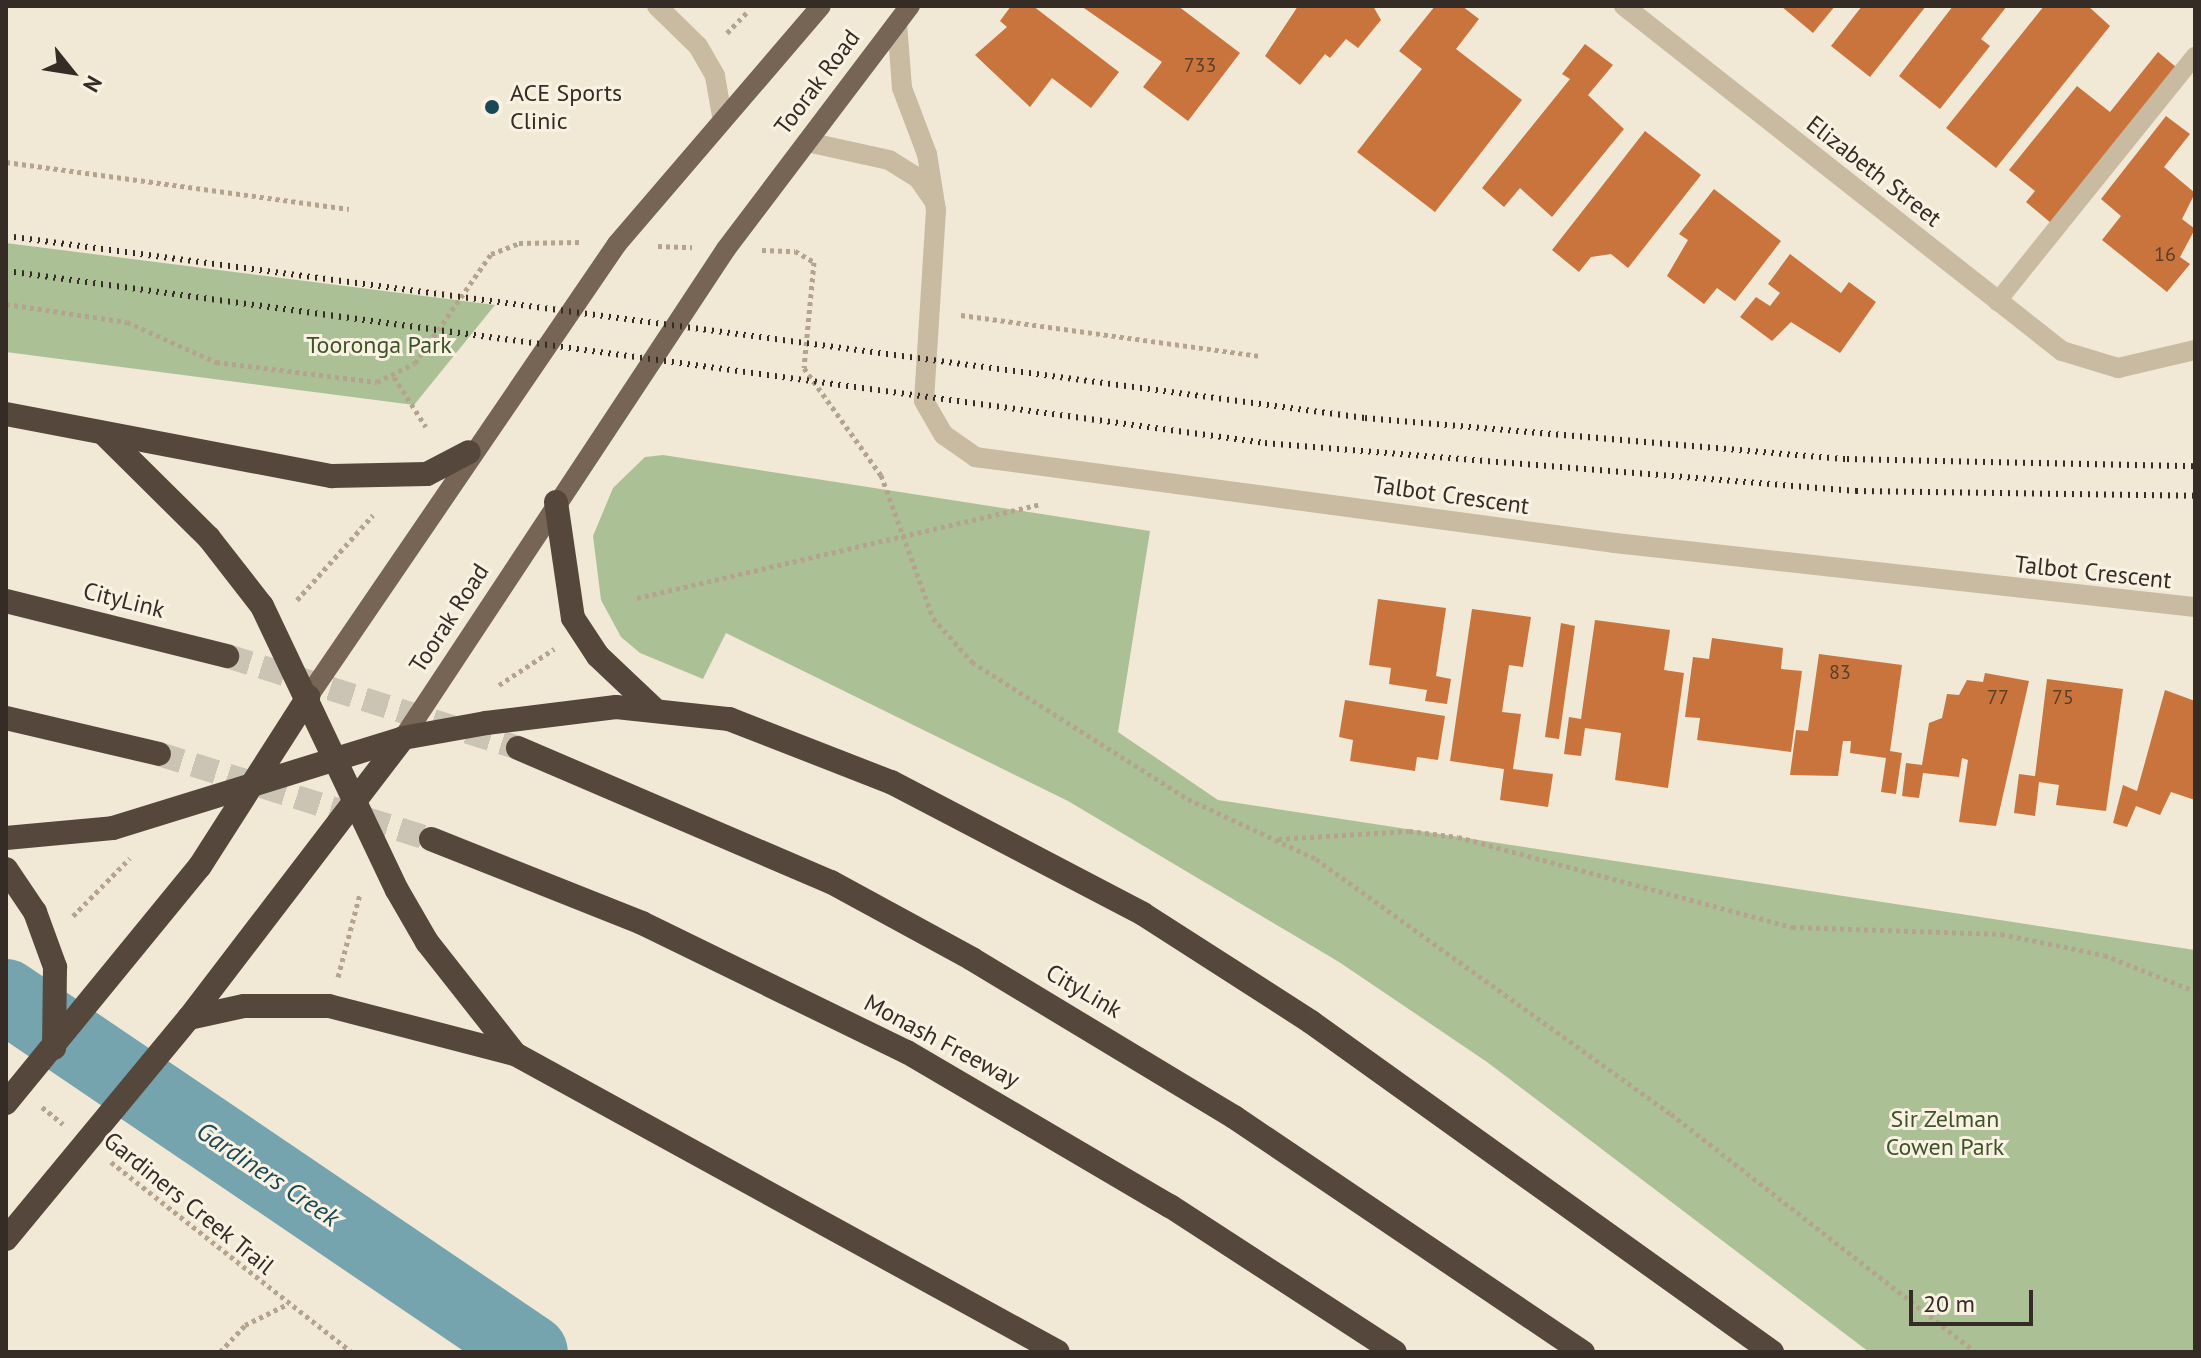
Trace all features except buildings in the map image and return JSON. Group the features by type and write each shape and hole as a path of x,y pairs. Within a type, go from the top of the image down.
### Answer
{"highway":[{"path":"6,414 105,435 377,479 427,474 469,452"},
{"path":"105,435 209,538 262,606 308,697 397,890 453,974 515,1054"},
{"path":"556,502 573,618 598,656 653,708"},
{"name":"CityLink","path":"6,601 227,656"},
{"name":"Toorak Road","path":"14,1101 200,866 308,697"},
{"path":"6,838 113,828 403,738 580,709 653,708 729,719 891,782 1143,914 1311,1022 1772,1352"},
{"path":"6,718 159,754"},
{"name":"Toorak Road","path":"6,1239 189,1018 356,804 403,738"},
{"name":"CityLink","path":"518,748 831,882 972,959 1234,1117 1583,1352"},
{"name":"Monash Freeway","path":"431,839 642,923 907,1052 1144,1190 1395,1352"},
{"path":"6,869 40,922 55,967 54,1048"},
{"path":"189,1018 285,1004 404,1023 515,1054 1058,1352"}],"main road":[{"name":"Toorak Road","path":"308,697 469,452 617,244 722,116 821,6"},
{"name":"Toorak Road","path":"403,738 556,502 726,249 910,6"}],"street":[{"path":"657,6 698,46 715,76 722,116"},
{"name":"Elizabeth Street","path":"1624,6 2062,351 2098,366 2137,365 2195,350"},
{"name":"Talbot Crescent","path":"897,23 902,88 936,204 924,401 944,435 975,457 1615,543 2195,607"},
{"path":"807,142 889,160 918,178 936,204"}],"lane":[{"path":"1997,302 2195,56"}],"path":[{"path":"724,35 746,13"},
{"path":"6,162 349,209"},
{"path":"6,304 127,322 216,362 358,382 394,377 415,363 469,277 504,246 617,244 795,251 814,262 804,368 881,475 908,535 933,618 972,662 1188,799 1277,839 1548,1023 1976,1352"},
{"path":"928,311 1261,356"},
{"path":"394,377 426,427"},
{"path":"637,598 1038,505"},
{"path":"293,605 373,515"},
{"path":"500,683 563,645"},
{"path":"1277,839 1409,831 1458,837 1792,927 2001,934 2104,955 2195,991"},
{"path":"67,922 134,850"},
{"path":"338,978 360,894"},
{"name":"Gardiners Creek Trail","path":"14,1101 84,1147 286,1305 352,1352"},
{"path":"220,1352 245,1325 286,1305"}],"green space":[{"name":"Tooronga Park","path":"6,243 495,305 414,405 6,352"},
{"name":"Sir Zelman Cowen Park","path":"663,455 1150,531 1118,732 1218,800 2195,950 2195,1352 1869,1352 1487,1062 1339,962 1068,801 726,633 703,679 640,653 621,637 601,600 593,536 613,488 645,457"}],"waterway":[{"name":"Gardiners Creek","path":"6,996 531,1352"}],"tunnel":[{"path":"227,656 518,748"},
{"path":"159,754 431,839"}],"railway":[{"path":"6,236 1365,418 1847,459 2195,466"},
{"path":"6,271 1265,443 1856,491 2195,496"}],"place":[{"name":"ACE Sports Clinic","path":"492,107"}]}
